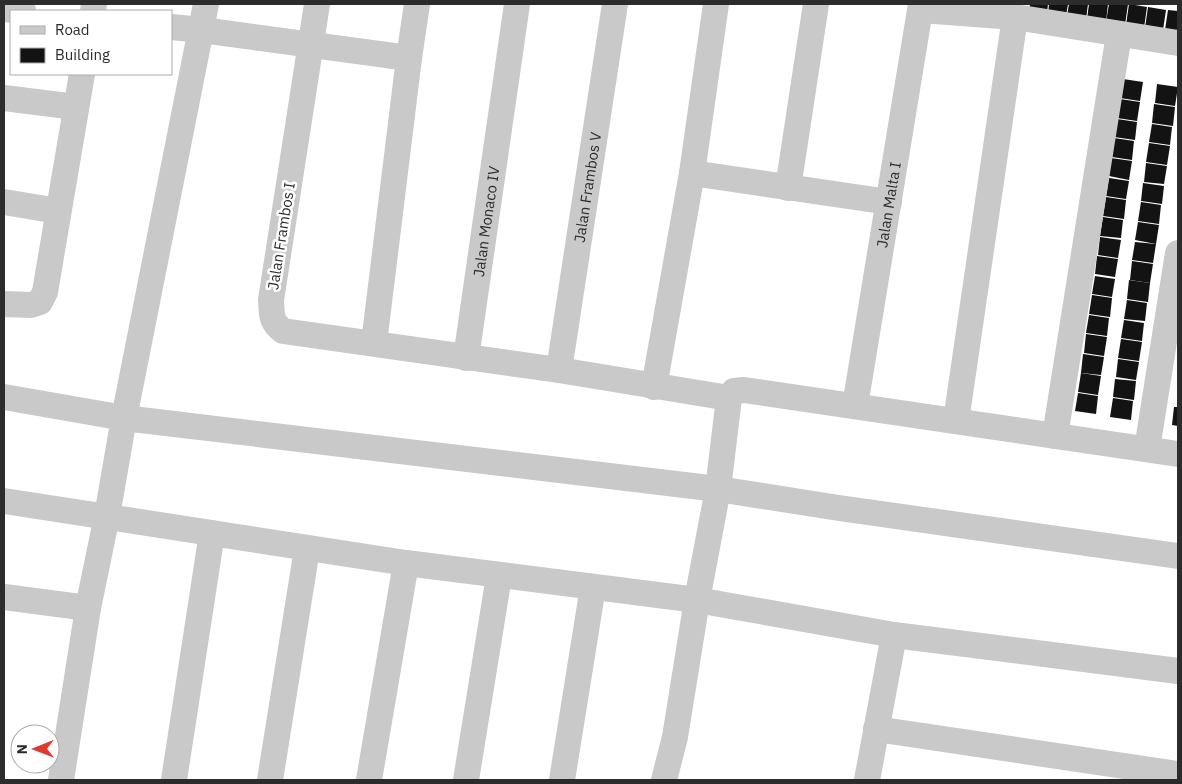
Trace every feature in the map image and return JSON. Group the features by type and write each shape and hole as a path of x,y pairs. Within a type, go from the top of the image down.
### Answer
{"street":[{"path":"61,780 88,608 206,4"},
{"name":"Jalan Frambos I","path":"318,4 271,300 272,316 276,326 283,331 559,370 729,398"},
{"path":"374,343 417,4"},
{"name":"Jalan Monaco IV","path":"466,358 517,4"},
{"name":"Jalan Frambos V","path":"559,370 615,4"},
{"path":"654,387 692,173 716,4"},
{"path":"788,188 816,4"},
{"path":"921,7 1015,17 1178,43"},
{"name":"Jalan Malta I","path":"855,406 921,7"},
{"path":"4,8 17,10"},
{"path":"956,421 1015,17"},
{"path":"172,27 409,58"},
{"path":"1055,436 1119,34"},
{"path":"4,304 40,302 45,292 82,75"},
{"path":"4,98 76,107"},
{"path":"692,173 889,202"},
{"path":"4,202 58,211"},
{"path":"1147,449 1178,253"},
{"path":"664,780 675,737 697,600 718,490 729,398 734,391 744,390 1178,454"},
{"path":"4,397 124,418 718,490 1178,556"},
{"path":"4,501 406,564 697,600 894,635 1178,671"},
{"path":"174,780 212,533"},
{"path":"270,780 307,549"},
{"path":"369,780 406,564"},
{"path":"466,780 498,576"},
{"path":"562,780 593,587"},
{"path":"4,597 88,608"},
{"path":"867,780 894,635"},
{"path":"876,729 1178,774"}],"building":[{"path":"1030,4 1048,4 1047,13 1029,11"},
{"path":"1049,4 1068,4 1066,16 1048,14"},
{"path":"1069,4 1088,4 1086,19 1067,16"},
{"path":"1089,4 1108,4 1106,22 1087,19"},
{"path":"1109,4 1128,4 1125,25 1106,22"},
{"path":"1129,4 1147,7 1144,28 1126,25"},
{"path":"1148,7 1166,10 1163,30 1145,28"},
{"path":"1168,10 1178,11 1178,33 1165,30"},
{"path":"1123,79 1143,82 1140,101 1120,98"},
{"path":"1157,84 1178,87 1175,106 1155,103"},
{"path":"1120,99 1140,102 1137,121 1117,118"},
{"path":"1154,104 1175,107 1173,126 1152,123"},
{"path":"1117,119 1137,122 1135,140 1114,137"},
{"path":"1152,124 1172,127 1170,145 1149,142"},
{"path":"1114,138 1134,141 1132,160 1112,157"},
{"path":"1149,143 1170,146 1167,165 1146,162"},
{"path":"1111,158 1132,161 1129,180 1109,176"},
{"path":"1146,163 1167,166 1164,184 1144,182"},
{"path":"1109,178 1129,181 1126,199 1106,196"},
{"path":"1143,183 1164,186 1162,204 1141,201"},
{"path":"1106,197 1126,200 1124,219 1103,216"},
{"path":"1141,202 1161,205 1159,224 1138,221"},
{"path":"1103,217 1123,220 1121,238 1100,236"},
{"path":"1138,222 1159,225 1156,244 1135,240"},
{"path":"1100,237 1121,240 1118,258 1098,255"},
{"path":"1135,242 1156,244 1153,263 1132,260"},
{"path":"1097,256 1118,259 1115,277 1095,274"},
{"path":"1132,261 1153,264 1150,283 1130,280"},
{"path":"1095,276 1115,279 1112,297 1092,294"},
{"path":"1129,280 1150,283 1148,302 1127,299"},
{"path":"1092,295 1112,298 1110,317 1089,314"},
{"path":"1127,300 1147,303 1145,321 1124,319"},
{"path":"1089,315 1109,318 1107,336 1086,333"},
{"path":"1124,320 1144,323 1142,341 1121,338"},
{"path":"1086,334 1107,337 1104,356 1084,353"},
{"path":"1121,339 1142,342 1139,361 1118,358"},
{"path":"1083,354 1104,357 1101,375 1081,373"},
{"path":"1118,359 1139,362 1136,380 1116,377"},
{"path":"1081,373 1101,376 1098,395 1078,392"},
{"path":"1115,379 1136,381 1134,400 1113,397"},
{"path":"1078,393 1098,396 1096,414 1075,411"},
{"path":"1113,398 1133,401 1131,420 1110,417"},
{"path":"1174,407 1178,407 1178,426 1172,425"}]}
